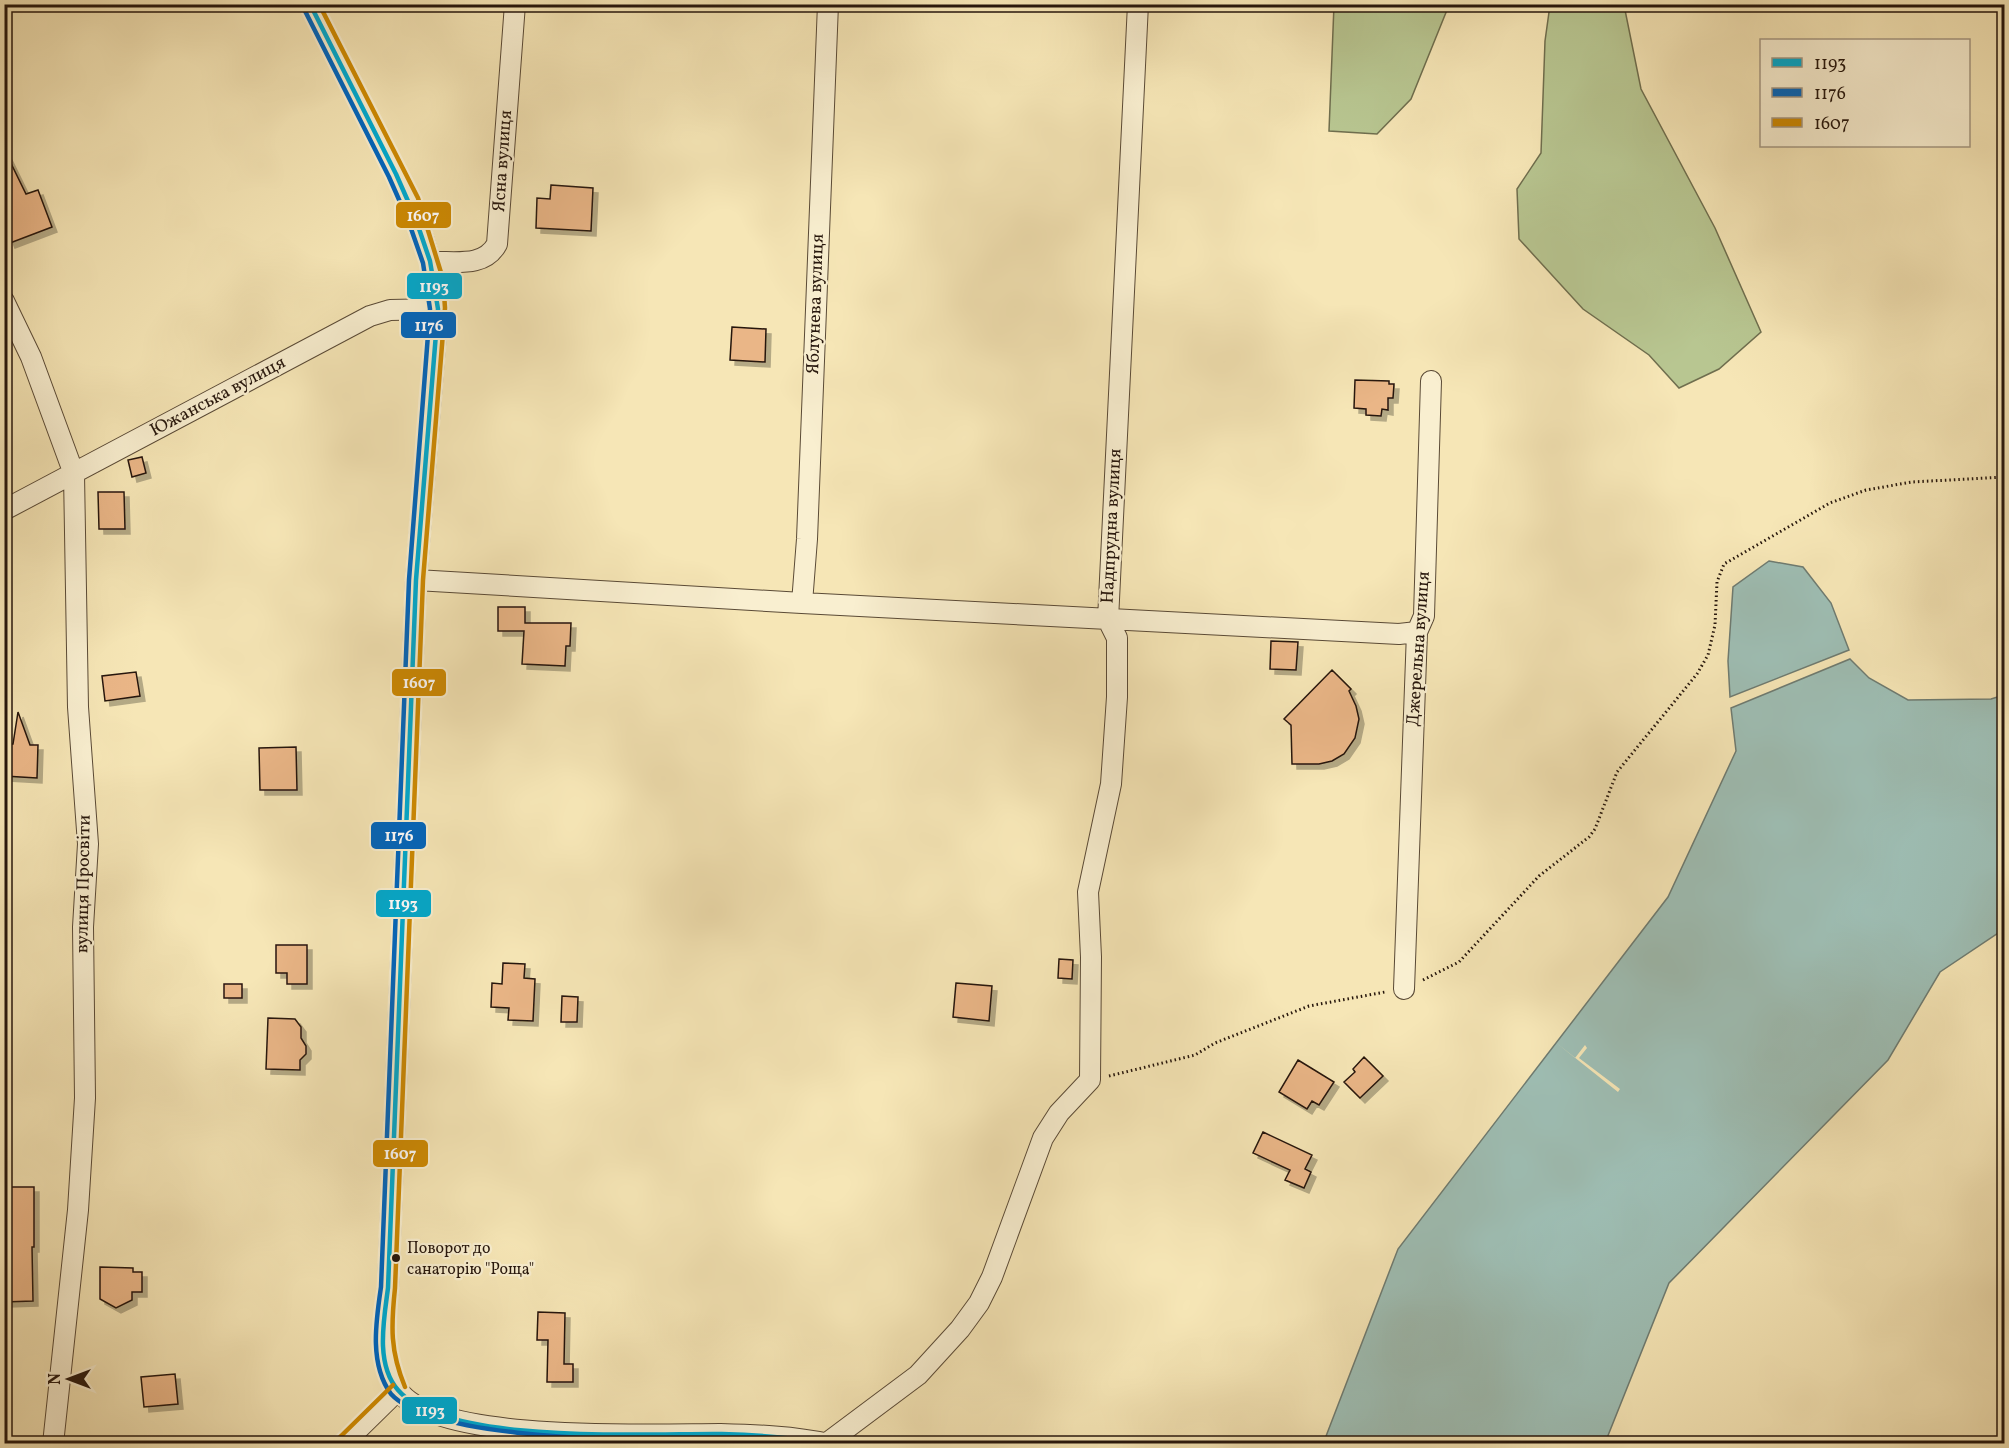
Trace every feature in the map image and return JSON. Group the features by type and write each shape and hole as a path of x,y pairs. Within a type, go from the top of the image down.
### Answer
{"street":[{"path":"310,4 411,201 436,281 438,309 416,580 388,1288 383,1342 387,1367 398,1390 412,1404 432,1414 457,1421 486,1425 565,1434 782,1436 828,1443 918,1376 960,1329 979,1303 992,1277 1043,1138 1059,1113 1090,1080"},
{"name":"Ясна вулиця","path":"431,262 477,261 489,255 496,244 515,4"},
{"name":"Яблунева вулиця","path":"802,603 807,539 828,4"},
{"name":"Надпрудна вулиця","path":"1090,1080 1091,957 1088,892 1111,784 1118,697 1117,638 1108,620 1138,4"},
{"name":"вулиця Просвіти","path":"4,301 31,357 74,474 78,707 88,844 83,927 85,1098 78,1210 53,1443"},
{"name":"Южанська вулиця","path":"4,510 370,316 390,310 438,309"},
{"name":"Джерельна вулиця","path":"1404,988 1417,632 1424,616 1431,381"},
{"path":"416,580 1108,620 1399,634 1417,632"},
{"path":"346,1442 398,1390"}],"path":[{"path":"1090,1080 1195,1055 1215,1043 1309,1006 1404,988 1459,962 1539,876 1589,837 1595,829 1617,772 1697,674 1708,655 1715,625 1717,582 1724,564 1830,503 1866,490 1912,482 2004,477"}],"green space":[{"path":"1334,5 1449,5 1411,99 1377,134 1329,131"},
{"path":"1550,5 1624,5 1641,89 1715,228 1761,332 1719,369 1679,388 1649,355 1583,309 1519,239 1517,189 1541,153 1545,41"}],"water":[{"path":"1769,561 1803,567 1831,603 1849,650 1730,697 1728,661 1733,587"},
{"path":"1850,659 1869,678 1908,700 1991,699 2004,695 2004,929 1940,972 1888,1060 1669,1283 1605,1443 1323,1444 1398,1249 1668,897 1736,751 1731,708"}],"pier":[{"path":"1585,1045 1587,1048 1579,1058 1620,1089 1618,1092 1575,1058"}],"building":[{"path":"4,149 26,194 38,190 52,227 10,243 4,227"},
{"path":"551,185 593,188 591,231 536,228 537,198 550,199"},
{"path":"732,327 766,329 765,362 730,360"},
{"path":"1355,380 1389,381 1389,384 1394,384 1393,398 1388,398 1388,410 1382,409 1381,416 1366,415 1366,409 1354,408"},
{"path":"142,457 146,473 132,477 128,460"},
{"path":"98,492 124,492 125,529 99,529"},
{"path":"498,607 525,607 525,623 571,623 570,646 566,646 565,666 522,664 524,631 498,631"},
{"path":"1271,641 1298,642 1296,670 1270,669"},
{"path":"1332,670 1351,689 1349,691 1359,719 1355,738 1344,754 1332,761 1319,764 1292,764 1291,725 1284,719"},
{"path":"136,672 140,696 105,701 102,676"},
{"path":"18,712 30,745 38,745 37,778 4,776 4,744 13,744"},
{"path":"296,747 297,790 260,790 259,748"},
{"path":"276,945 307,945 307,984 287,984 287,973 276,973"},
{"path":"1059,959 1073,960 1072,979 1058,978"},
{"path":"503,963 525,964 524,978 535,979 533,1021 508,1020 509,1008 491,1007 492,983 502,984"},
{"path":"956,983 992,986 989,1021 953,1017"},
{"path":"224,984 242,984 242,998 224,998"},
{"path":"562,996 578,997 577,1022 561,1022"},
{"path":"268,1018 295,1019 301,1027 301,1038 306,1046 306,1054 300,1060 300,1070 266,1069"},
{"path":"1364,1057 1383,1076 1360,1098 1344,1082 1355,1072 1353,1069"},
{"path":"1298,1060 1334,1082 1319,1105 1312,1101 1307,1109 1279,1092"},
{"path":"1263,1132 1312,1155 1305,1169 1311,1172 1304,1188 1285,1180 1290,1170 1253,1153"},
{"path":"4,1187 34,1187 33,1301 4,1302"},
{"path":"100,1267 133,1268 133,1272 142,1272 142,1292 132,1292 132,1300 116,1308 100,1299"},
{"path":"538,1312 565,1313 564,1364 573,1364 573,1382 547,1382 548,1340 537,1340"},
{"path":"175,1374 178,1404 144,1407 141,1377"}],"transit line":[{"name":"1193","path":"310,4 396,174 415,217 430,261 438,309 416,580 388,1288 383,1327 386,1367 398,1390 423,1408 459,1420 502,1428 551,1433 748,1435 826,1444"},
{"name":"1607","path":"319,4 418,198 443,279 445,308 423,580 393,1314 394,1350 405,1387"},
{"name":"1176","path":"303,7 389,177 408,220 423,263 430,309 409,580 381,1287 376,1328 379,1369 391,1394 418,1411 460,1424 511,1432 568,1437 768,1444"},
{"name":"1607","path":"338,1439 393,1385"}],"place":[{"name":"Поворот до санаторію \"Роща\"","path":"396,1258"}]}
